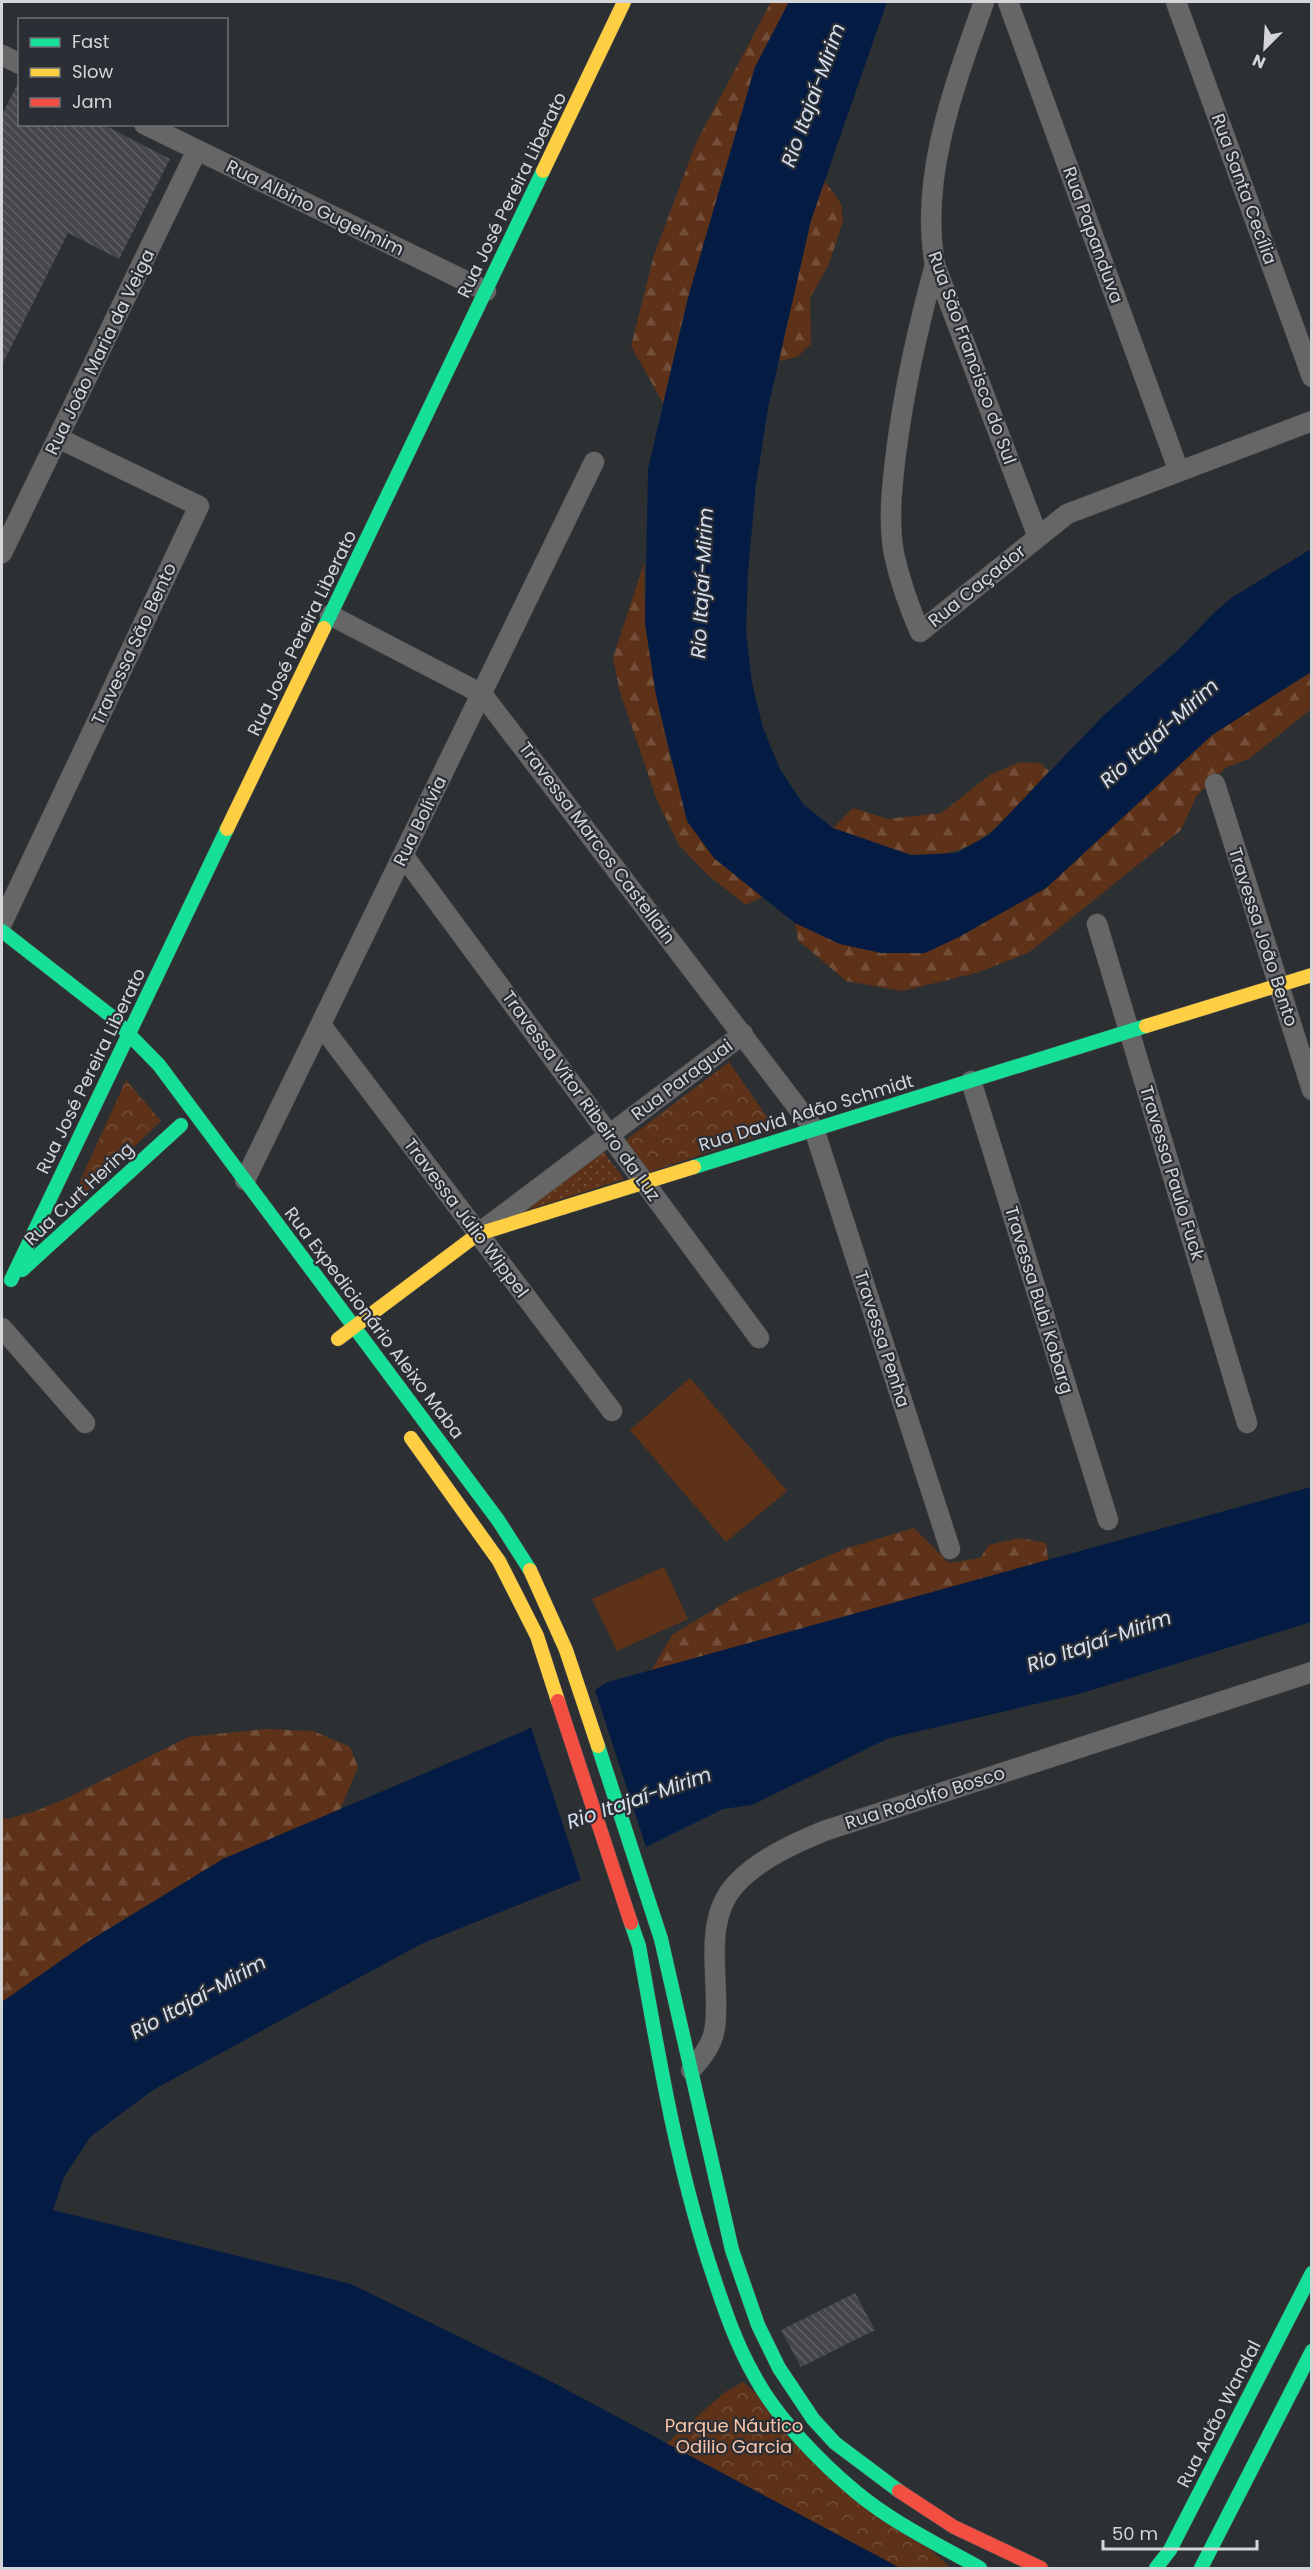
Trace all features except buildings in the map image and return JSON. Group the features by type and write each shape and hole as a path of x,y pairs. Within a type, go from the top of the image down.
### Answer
{"main road":[{"name":"Rua José Pereira Liberato","path":"6,1285 130,1033 624,2"},
{"name":"Rua Expedicionário Aleixo Maba","path":"2,931 130,1033 159,1065 518,1549 547,1600 566,1650 661,1939 722,2211 743,2286 758,2325 779,2368 813,2419 835,2444 858,2463 916,2504 954,2527 1041,2568"},
{"name":"Rua David Adão Schmidt","path":"338,1339 478,1234 1311,975"},
{"path":"108,1039 135,1065"},
{"name":"Rua Curt Hering","path":"6,1285 181,1125"},
{"path":"400,1423 499,1561 528,1614 545,1657 639,1946 675,2145 705,2256 736,2337 755,2378 796,2433 857,2493 903,2524 980,2568"},
{"path":"691,2206 722,2211"},
{"name":"Rua Adão Wandal","path":"1156,2568 1170,2550 1311,2273"},
{"path":"1201,2568 1311,2351"}],"street":[{"name":"Rua São Francisco do Sul","path":"984,2 954,93 931,196 930,237 935,265 1038,537"},
{"name":"Rua Papanduva","path":"1008,2 1178,469"},
{"name":"Rua Santa Cecília","path":"1176,2 1311,377"},
{"path":"2,55 18,63"},
{"name":"Rua Albino Gugelmim","path":"148,126 486,291"},
{"name":"Rua João Maria da Veiga","path":"2,553 197,150"},
{"name":"Rua Caçador","path":"935,265 918,326 902,405 891,500 894,552 909,607 920,632 1067,514 1178,469 1311,420"},
{"name":"Travessa São Bento","path":"2,923 199,506 58,438"},
{"name":"Rua Bolívia","path":"245,1180 594,462"},
{"name":"Travessa Marcos Castellain","path":"330,615 482,693 814,1129"},
{"name":"Travessa João Bento","path":"1215,784 1311,1090"},
{"name":"Travessa Vítor Ribeiro da Luz","path":"403,855 759,1338"},
{"name":"Travessa Paulo Fuck","path":"1097,924 1247,1423"},
{"name":"Travessa Júlio Wippel","path":"321,1024 612,1411"},
{"name":"Rua Paraguai","path":"478,1234 743,1034"},
{"name":"Travessa Bubi Kobarg","path":"971,1081 1108,1520"},
{"name":"Travessa Penha","path":"814,1129 950,1548"},
{"path":"2,1328 85,1423"},
{"name":"Rua Rodolfo Bosco","path":"691,2070 705,2054 715,2028 716,1936 722,1908 735,1885 768,1860 796,1843 824,1831 1311,1672"}],"green space":[{"path":"771,2 789,2 755,67 688,298 663,403 631,346 654,255 696,143"},
{"path":"825,181 841,204 843,221 829,264 810,298 811,344 797,357 779,361 811,220"},
{"path":"644,563 645,623 656,695 671,761 714,858 762,897 746,905 708,875 679,845 657,800 620,692 613,658"},
{"path":"1311,672 1311,709 1249,759 1227,767 1197,795 1181,830 1028,953 976,973 902,991 846,981 798,940 795,923 840,944 1046,888 1212,735"},
{"path":"1020,762 1040,763 1049,771 991,831 957,850 937,855 905,854 833,828 853,808 888,819 941,813 990,775"},
{"path":"729,1062 776,1130 649,1172 626,1140"},
{"path":"126,1080 161,1121 66,1212"},
{"path":"603,1151 624,1179 521,1212"},
{"path":"690,1378 787,1491 726,1542 630,1430"},
{"path":"914,1528 949,1563 980,1558 989,1545 1019,1538 1046,1543 1048,1560 651,1671 672,1635 738,1595 844,1549"},
{"path":"664,1567 688,1619 617,1651 592,1599"},
{"path":"267,1729 313,1731 350,1747 358,1767 340,1810 223,1859 89,1941 2,2002 2,1818 7,1819 33,1812 63,1800 188,1737"},
{"name":"Parque Náutico Odilio Garcia","path":"743,2382 951,2568 900,2568 666,2444 725,2392"}],"water":[{"name":"Rio Itajaí-Mirim","path":"789,2 887,2 811,220 768,408 756,485 748,571 746,632 752,683 763,728 780,769 803,804 833,828 911,855 957,853 989,835 1103,716 1177,651 1231,598 1311,549 1311,672 1212,735 1046,888 959,937 925,953 881,953 840,944 795,923 714,858 687,821 656,695 645,623 648,469 688,298 755,67"},
{"name":"Rio Itajaí-Mirim","path":"1311,1487 1311,1622 1079,1694 889,1738 752,1805 723,1809 578,1881 421,1944 153,2090 90,2137 64,2177 53,2210 351,2284 554,2383 900,2568 2,2568 2,2002 89,1941 223,1859 524,1731 608,1682"}],"pier":[{"path":"594,1687 647,1850 582,1883 530,1724"}],"traffic: fast":[{"path":"324,628 543,171"},
{"path":"11,1280 227,829"},
{"path":"2,931 111,1016 159,1065 498,1520 530,1570"},
{"path":"694,1167 1146,1026"},
{"path":"22,1270 181,1125"},
{"path":"598,1746 661,1939 732,2250 758,2325 779,2368 813,2419 835,2443 899,2491"},
{"path":"631,1923 639,1946 668,2104 696,2221 718,2290 747,2363 764,2393 787,2424 814,2454 843,2480 870,2503 901,2524 980,2568"},
{"path":"1156,2568 1170,2550 1312,2273"},
{"path":"1201,2568 1312,2351"}],"traffic: slow":[{"path":"543,171 624,2"},
{"path":"227,829 324,628"},
{"path":"1146,1026 1312,975"},
{"path":"338,1339 478,1234 694,1167"},
{"path":"411,1438 499,1561 537,1636 558,1701"},
{"path":"530,1570 566,1650 598,1746"}],"traffic: jam":[{"path":"558,1701 631,1923"},
{"path":"899,2491 954,2527 1041,2568"}]}
